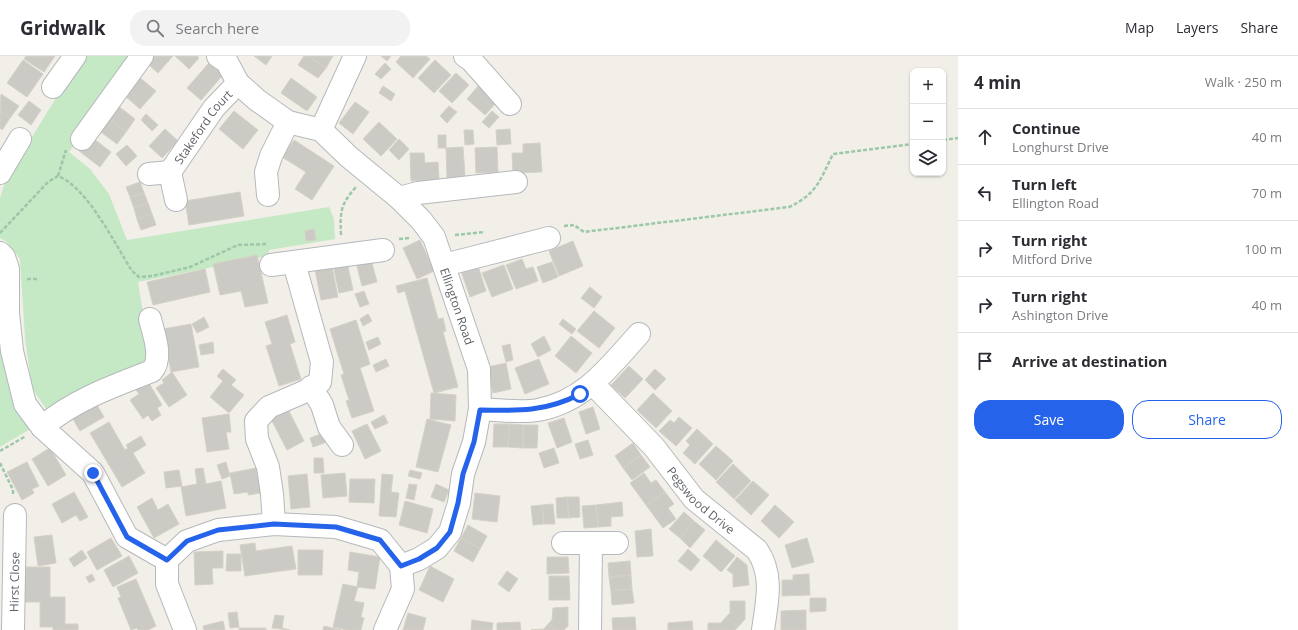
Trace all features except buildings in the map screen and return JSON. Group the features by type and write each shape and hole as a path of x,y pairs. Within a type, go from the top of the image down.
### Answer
{"street":[{"path":"53,87 76,56"},
{"path":"82,139 142,56"},
{"path":"218,56 227,62 238,83 257,100 288,122 321,130 355,56"},
{"path":"465,56 471,60 510,104"},
{"name":"Stakeford Court","path":"176,200 159,173 214,108 238,83"},
{"path":"268,195 266,172 271,156 288,122"},
{"name":"Ellington Road","path":"321,130 349,157 399,198 421,220 434,237 479,369 480,410 474,442 463,474 458,503 450,532 437,548 419,559 401,566"},
{"path":"0,173 20,139"},
{"path":"399,198 418,193 516,182"},
{"path":"444,265 554,232"},
{"path":"271,254 294,263 389,245"},
{"path":"0,253 4,257 8,269 8,313 12,351 26,404 42,427 93,473 127,537 167,560"},
{"path":"274,524 268,467 257,439 256,421 269,407 311,388 320,382 322,362 294,263"},
{"path":"42,427 57,414 74,404 152,371 156,366 157,350 150,319"},
{"path":"480,410 537,410 563,403 580,394 593,384 639,334"},
{"name":"Pegswood Drive","path":"593,384 654,447 694,500 740,535 765,561 769,584 763,630"},
{"path":"311,388 322,405 329,427 342,445"},
{"path":"185,630 167,584 167,560 187,541 218,530 274,524 336,527 380,540 401,566 404,589 385,630"},
{"name":"Hirst Close","path":"10,527 13,630"},
{"path":"563,543 617,543"},
{"path":"590,630 591,543"}],"path":[{"path":"946,140 958,138"},
{"path":"554,232 574,225 584,232 789,207 805,200 818,184 833,154 910,144"},
{"path":"341,242 340,215 345,200 370,174"},
{"path":"0,233 48,182 58,176 70,182 86,200 98,216 132,271 139,277 152,276 190,267 238,246 271,254"},
{"path":"389,245 434,237 488,232"},
{"path":"0,451 42,427"},
{"path":"0,463 13,490 10,527"}],"green space":[{"path":"82,56 136,56 69,152 90,169 109,194 127,240 329,207 334,219 335,239 269,250 268,256 138,282 151,362 49,413 32,388 25,337 20,259 7,242 0,238 0,198 6,179"},
{"path":"0,303 32,428 0,447"}],"route":[{"path":"93,473 113,514 127,537 167,560 187,541 218,530 274,524 336,527 380,540 401,566 419,559 437,548 450,532 458,503 463,474 474,442 480,410 537,410 563,403 580,394"}]}
